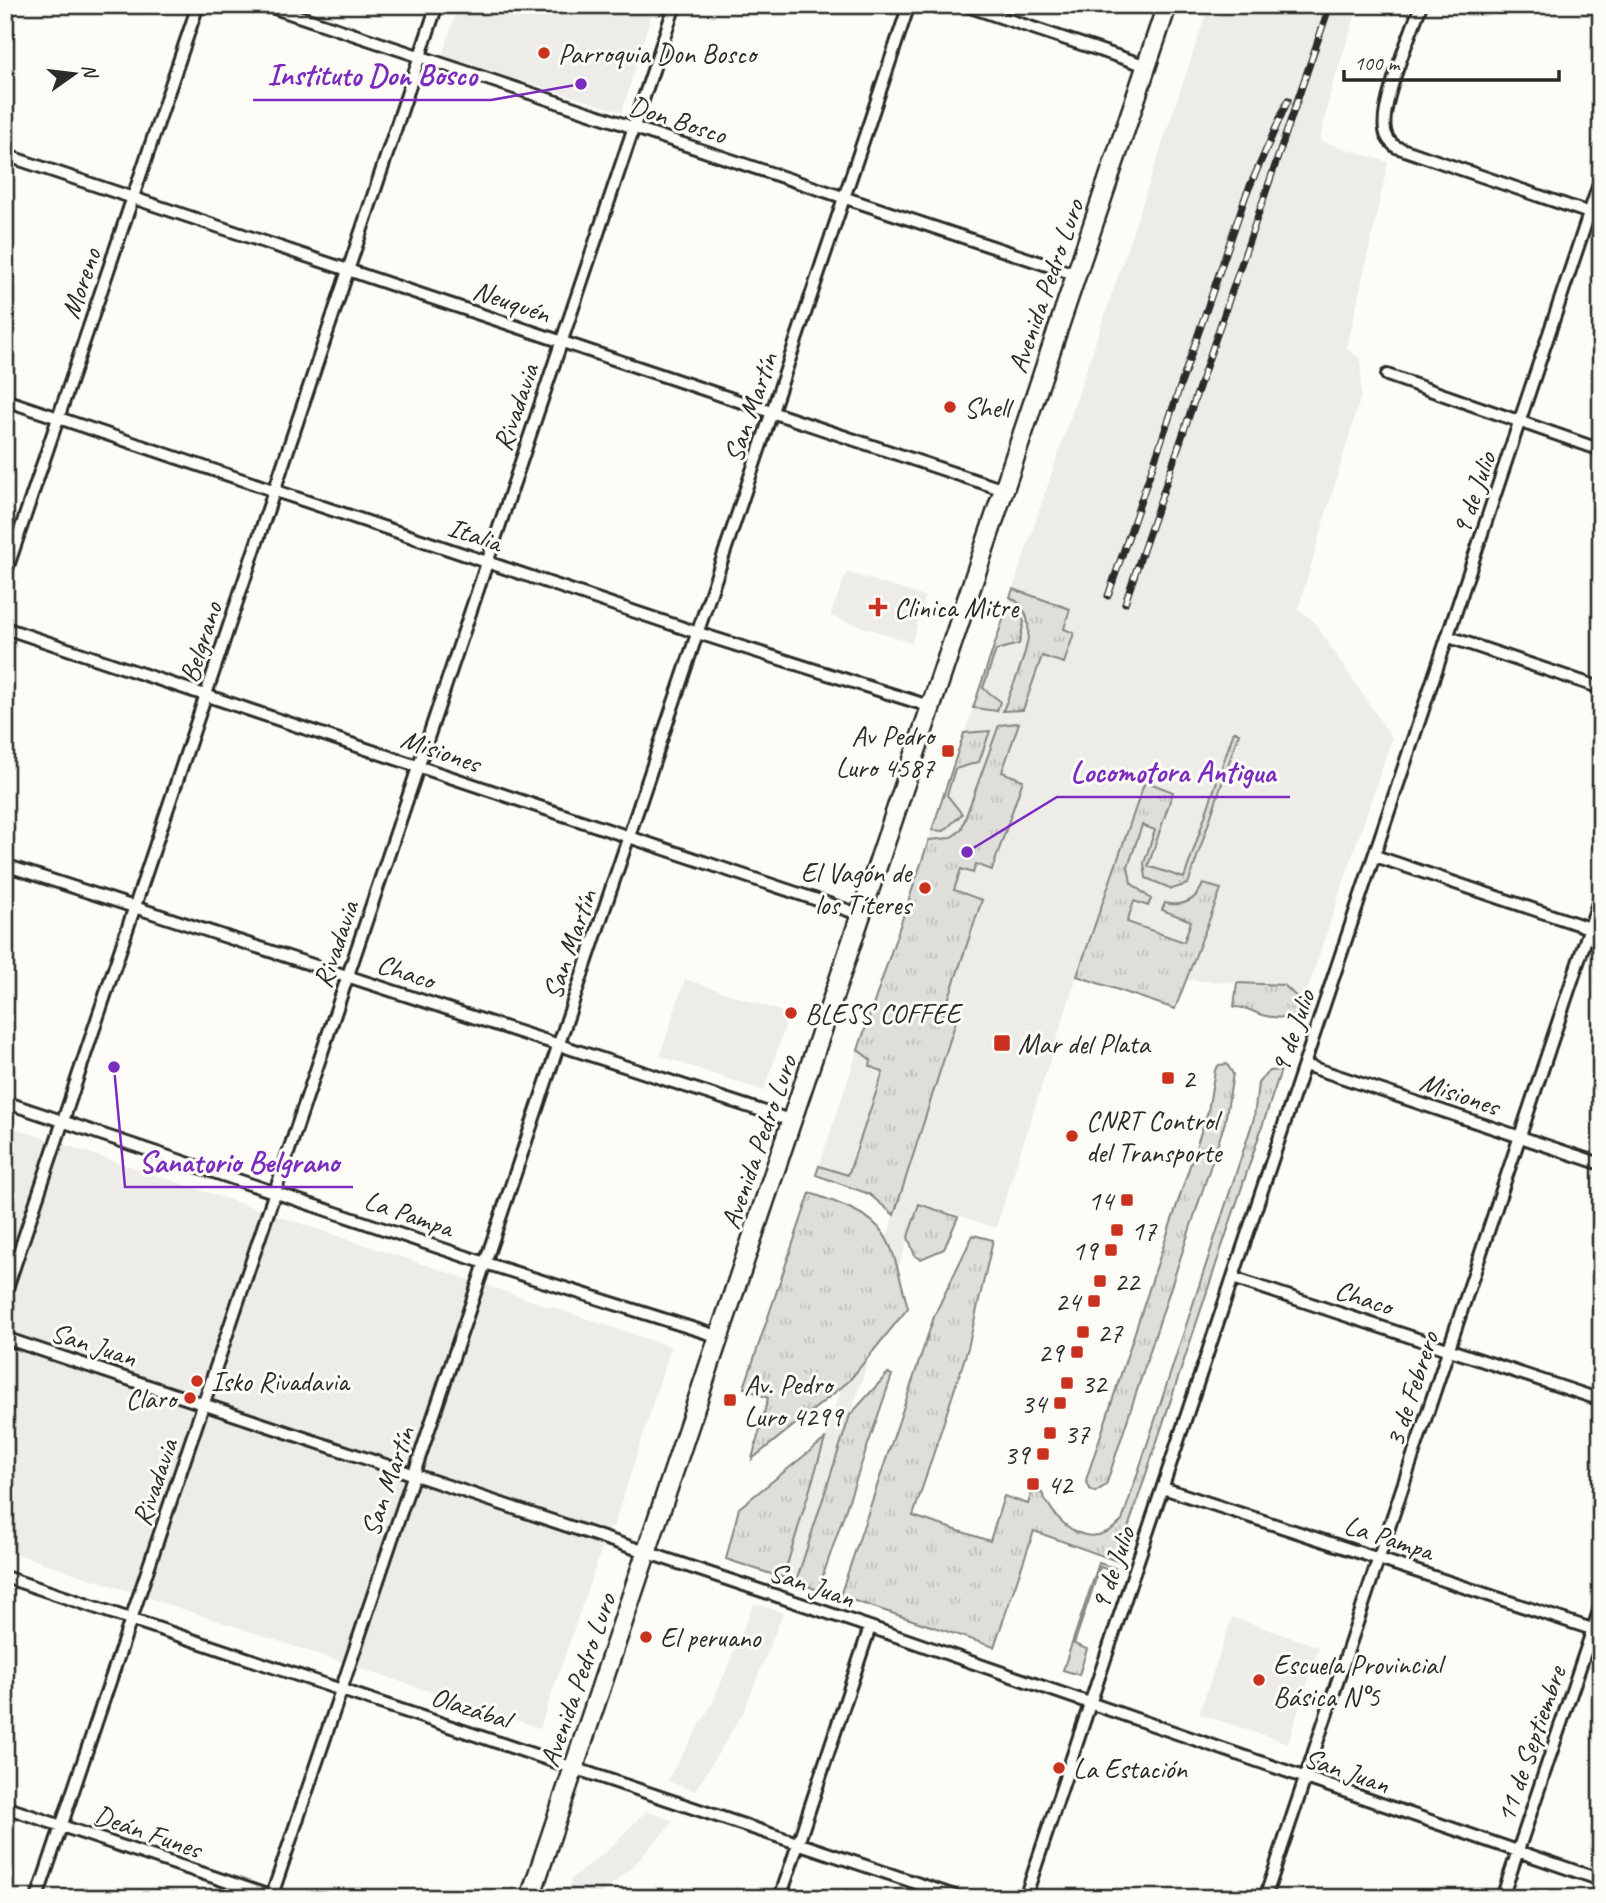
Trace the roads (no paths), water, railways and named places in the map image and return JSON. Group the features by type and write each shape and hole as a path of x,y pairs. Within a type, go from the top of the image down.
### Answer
{"main road":[{"name":"Avenida Pedro Luro","path":"530,1898 1167,5"}],"street":[{"name":"Moreno","path":"5,575 198,5"},
{"name":"Don Bosco","path":"265,5 1077,275"},
{"name":"Belgrano","path":"5,1294 437,5"},
{"name":"Rivadavia","path":"37,1898 675,5"},
{"name":"San Martín","path":"273,1897 909,5"},
{"path":"964,5 1147,66"},
{"path":"1420,5 1386,110 1385,134 1396,147 1601,217"},
{"name":"Neuquén","path":"5,155 1004,491"},
{"name":"9 de Julio","path":"1025,1898 1601,178"},
{"path":"1387,375 1601,450"},
{"name":"Italia","path":"5,400 698,633 932,707"},
{"name":"Misiones","path":"5,628 862,915"},
{"path":"1449,637 1601,688"},
{"path":"1375,856 1595,930"},
{"name":"Chaco","path":"5,865 793,1121"},
{"name":"3 de Febrero","path":"1265,1898 1520,1137 1595,930 1601,894"},
{"name":"Misiones","path":"1305,1065 1601,1164"},
{"name":"La Pampa","path":"5,1102 485,1263 720,1337"},
{"name":"Chaco","path":"1233,1278 1601,1400"},
{"name":"San Juan","path":"5,1338 870,1627 1601,1880"},
{"name":"La Pampa","path":"1163,1488 1597,1631"},
{"name":"Olazábal","path":"5,1577 575,1766 961,1898"},
{"name":"11 de Septiembre","path":"1502,1898 1597,1631 1601,1605"},
{"path":"780,1898 870,1627"},
{"name":"Deán Funes","path":"5,1807 273,1897"}],"railway":[{"path":"1125,603 1330,5"},
{"path":"1108,596 1246,195 1288,100"}],"place":[{"name":"Parroquia Don Bosco","path":"544,53"},
{"name":"Instituto Don Bosco","path":"581,84"},
{"name":"Shell","path":"950,407"},
{"name":"Clinica Mitre","path":"878,607"},
{"name":"Av Pedro Luro 4587","path":"948,751"},
{"name":"Locomotora Antigua","path":"967,852"},
{"name":"El Vagón de los Títeres","path":"925,888"},
{"name":"BLESS COFFEE","path":"791,1013"},
{"name":"Mar del Plata","path":"1002,1043"},
{"name":"Sanatorio Belgrano","path":"114,1067"},
{"name":"2","path":"1168,1078"},
{"name":"CNRT Control del Transporte","path":"1072,1136"},
{"name":"14","path":"1127,1200"},
{"name":"17","path":"1117,1230"},
{"name":"19","path":"1111,1250"},
{"name":"22","path":"1100,1281"},
{"name":"24","path":"1094,1301"},
{"name":"27","path":"1083,1332"},
{"name":"29","path":"1077,1352"},
{"name":"Isko Rivadavia","path":"197,1381"},
{"name":"32","path":"1067,1383"},
{"name":"Claro","path":"190,1398"},
{"name":"Av. Pedro Luro 4299","path":"730,1400"},
{"name":"34","path":"1060,1403"},
{"name":"37","path":"1050,1433"},
{"name":"39","path":"1043,1454"},
{"name":"42","path":"1033,1484"},
{"name":"El peruano","path":"646,1637"},
{"name":"Escuela Provincial Básica N°5","path":"1259,1680"},
{"name":"La Estación","path":"1059,1768"}]}
